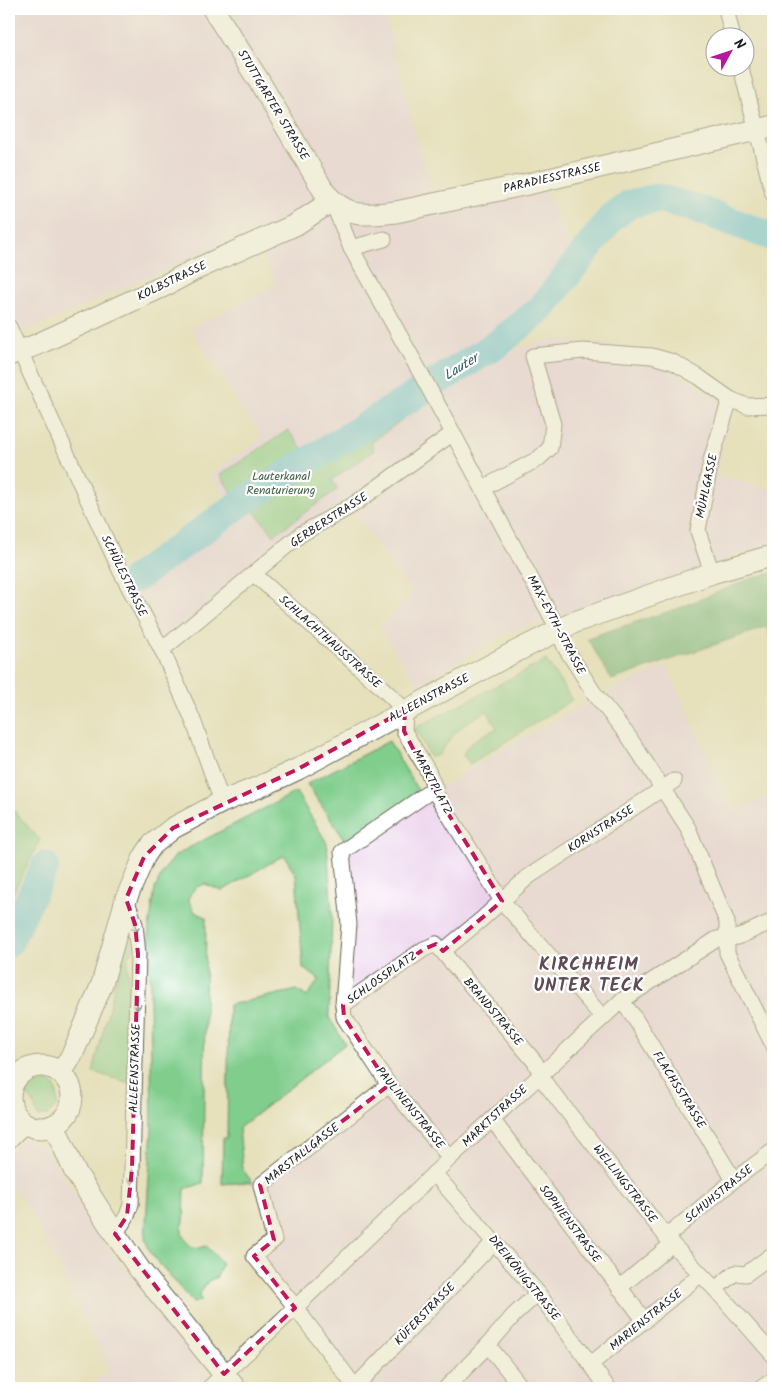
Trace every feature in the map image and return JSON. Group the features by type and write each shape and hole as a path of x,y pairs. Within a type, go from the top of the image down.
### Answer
{"street":[{"name":"STUTTGARTER STRASSE","path":"213,9 273,103 309,164 316,180 332,201"},
{"path":"726,9 731,28"},
{"path":"745,78 765,128 773,194"},
{"name":"PARADIESSTRASSE","path":"332,201 356,214 396,212 528,184 765,128"},
{"name":"MAX-EYTH-STRASSE","path":"332,201 351,248 426,381 552,618 566,649 594,694 668,785 727,922 726,953 773,1045"},
{"name":"KOLBSTRASSE","path":"15,353 164,286 192,270 295,225 332,201"},
{"path":"351,248 384,239"},
{"name":"SCHÜLESTRASSE","path":"9,327 15,353 120,570 162,650 193,720 222,802"},
{"path":"483,488 538,459 550,448 553,424 533,356 583,351 652,356 674,362 699,377 730,400 746,406 773,405"},
{"name":"MÜHLGASSE","path":"712,573 698,531 711,460 730,400"},
{"name":"GERBERSTRASSE","path":"162,650 301,534 354,505 453,433"},
{"name":"ALLEENSTRASSE","path":"60,1072 74,1053 102,984 126,898 144,857 152,845 173,828 222,802 298,770 405,710 574,622 712,573 773,557"},
{"name":"SCHLACHTHAUSSTRASSE","path":"254,574 405,710"},
{"name":"MARKTPLATZ","path":"405,710 404,731 428,771 436,794 502,901 598,1012 604,1016"},
{"name":"KORNSTRASSE","path":"502,901 528,877 668,785"},
{"name":"SCHLOSSPLATZ","path":"343,1005 349,924 342,852 435,788"},
{"name":"ALLEENSTRASSE","path":"115,1234 128,1216 131,1204 138,954 136,924 126,898"},
{"path":"443,951 502,901"},
{"name":"MARKTSTRASSE","path":"223,1384 295,1308 434,1173 621,1001 717,938 738,937 773,921"},
{"name":"SCHLOSSPLATZ","path":"343,1005 424,949 436,944 443,951"},
{"name":"BRANDSTRASSE","path":"443,951 535,1062 541,1074"},
{"name":"FLACHSSTRASSE","path":"621,1001 632,1014 734,1180"},
{"name":"PAULINENSTRASSE","path":"343,1005 344,1017 389,1085 450,1158"},
{"path":"44,1065 60,1072 68,1082 72,1095 69,1109 61,1120 54,1125 38,1128 26,1124 17,1117 11,1107 9,1095 14,1079 27,1068 44,1065"},
{"name":"WELLINGSTRASSE","path":"541,1074 545,1083 669,1240 773,1355"},
{"name":"MARSTALLGASSE","path":"295,1308 254,1256 274,1240 260,1186 389,1085"},
{"path":"9,1141 26,1124"},
{"path":"54,1125 74,1170 115,1234 223,1384"},
{"name":"SOPHIENSTRASSE","path":"497,1126 645,1321"},
{"name":"SCHUHSTRASSE","path":"619,1288 734,1180 773,1151"},
{"name":"DREIKÖNIGSTRASSE","path":"434,1173 538,1293 608,1388"},
{"name":"KÜFERSTRASSE","path":"355,1387 494,1242"},
{"path":"715,1290 736,1273 746,1274 773,1254"},
{"name":"MARIENSTRASSE","path":"591,1364 700,1275"},
{"path":"446,1388 514,1315 538,1293"},
{"path":"295,1308 355,1387"},
{"path":"488,1345 522,1388"},
{"path":"761,1388 773,1380"}],"highlighted area":[{"path":"405,710 404,731 436,794 502,901 443,951 436,944 424,949 343,1005 344,1017 389,1085 260,1185 274,1240 254,1256 295,1308 224,1374 115,1234 127,1216 132,1169 138,954 135,924 126,899 144,857 173,828 298,769"}],"shaded area":[{"path":"9,9 383,9 435,210 546,191 573,257 545,296 485,341 491,356 553,339 626,347 695,383 731,411 716,476 773,489 773,548 758,548 506,633 418,686 380,628 413,593 345,501 305,526 151,653 114,580 230,503 211,474 262,438 191,329 277,285 252,231 9,339"},
{"path":"667,666 732,812 773,794 773,1388 363,1388 261,1259 278,1245 264,1187 394,1087 348,1013 346,855 439,789 494,754 614,689"},
{"path":"25,1137 46,1149 103,1242 222,1388 86,1388 110,1370 34,1218 9,1180 9,1151"}],"green space":[{"name":"Lauterkanal Renaturierung","path":"402,393 412,412 371,443 374,450 332,480 338,489 274,535 251,508 235,498 220,475 288,430 312,461"},
{"path":"773,573 773,643 766,627 612,680 587,638 679,608 752,578"},
{"path":"546,660 572,700 470,764 463,755 468,746 477,738 497,728 487,711 459,729 439,755 430,757 415,728"},
{"path":"389,741 420,794 351,839 344,839 307,784"},
{"path":"296,792 327,843 332,915 329,1017 345,1044 239,1128 243,1170 253,1183 222,1184 223,1138 227,1138 229,1005 297,990 307,997 319,979 303,968 296,875 284,855 222,891 205,884 197,887 190,894 189,901 195,912 206,917 203,1183 185,1189 182,1230 184,1239 190,1245 199,1248 207,1246 222,1263 217,1277 208,1281 200,1293 201,1301 193,1303 152,1255 145,1240 152,1128 149,928 155,889 163,871 176,855"},
{"path":"9,805 40,840 9,901"},
{"path":"130,923 133,953 128,954 129,1083 93,1072"},
{"path":"41,1079 50,1083 55,1088 57,1092 57,1106 49,1114 38,1117 33,1102 24,1091 28,1084"}],"waterway":[{"name":"Lauter","path":"136,578 244,501 496,345 541,309 611,218 630,204 657,198 692,207 773,237"},
{"name":"Lauter","path":"9,942 45,866"}],"district":[{"name":"KIRCHHEIM UNTER TECK","path":"589,975"}]}
